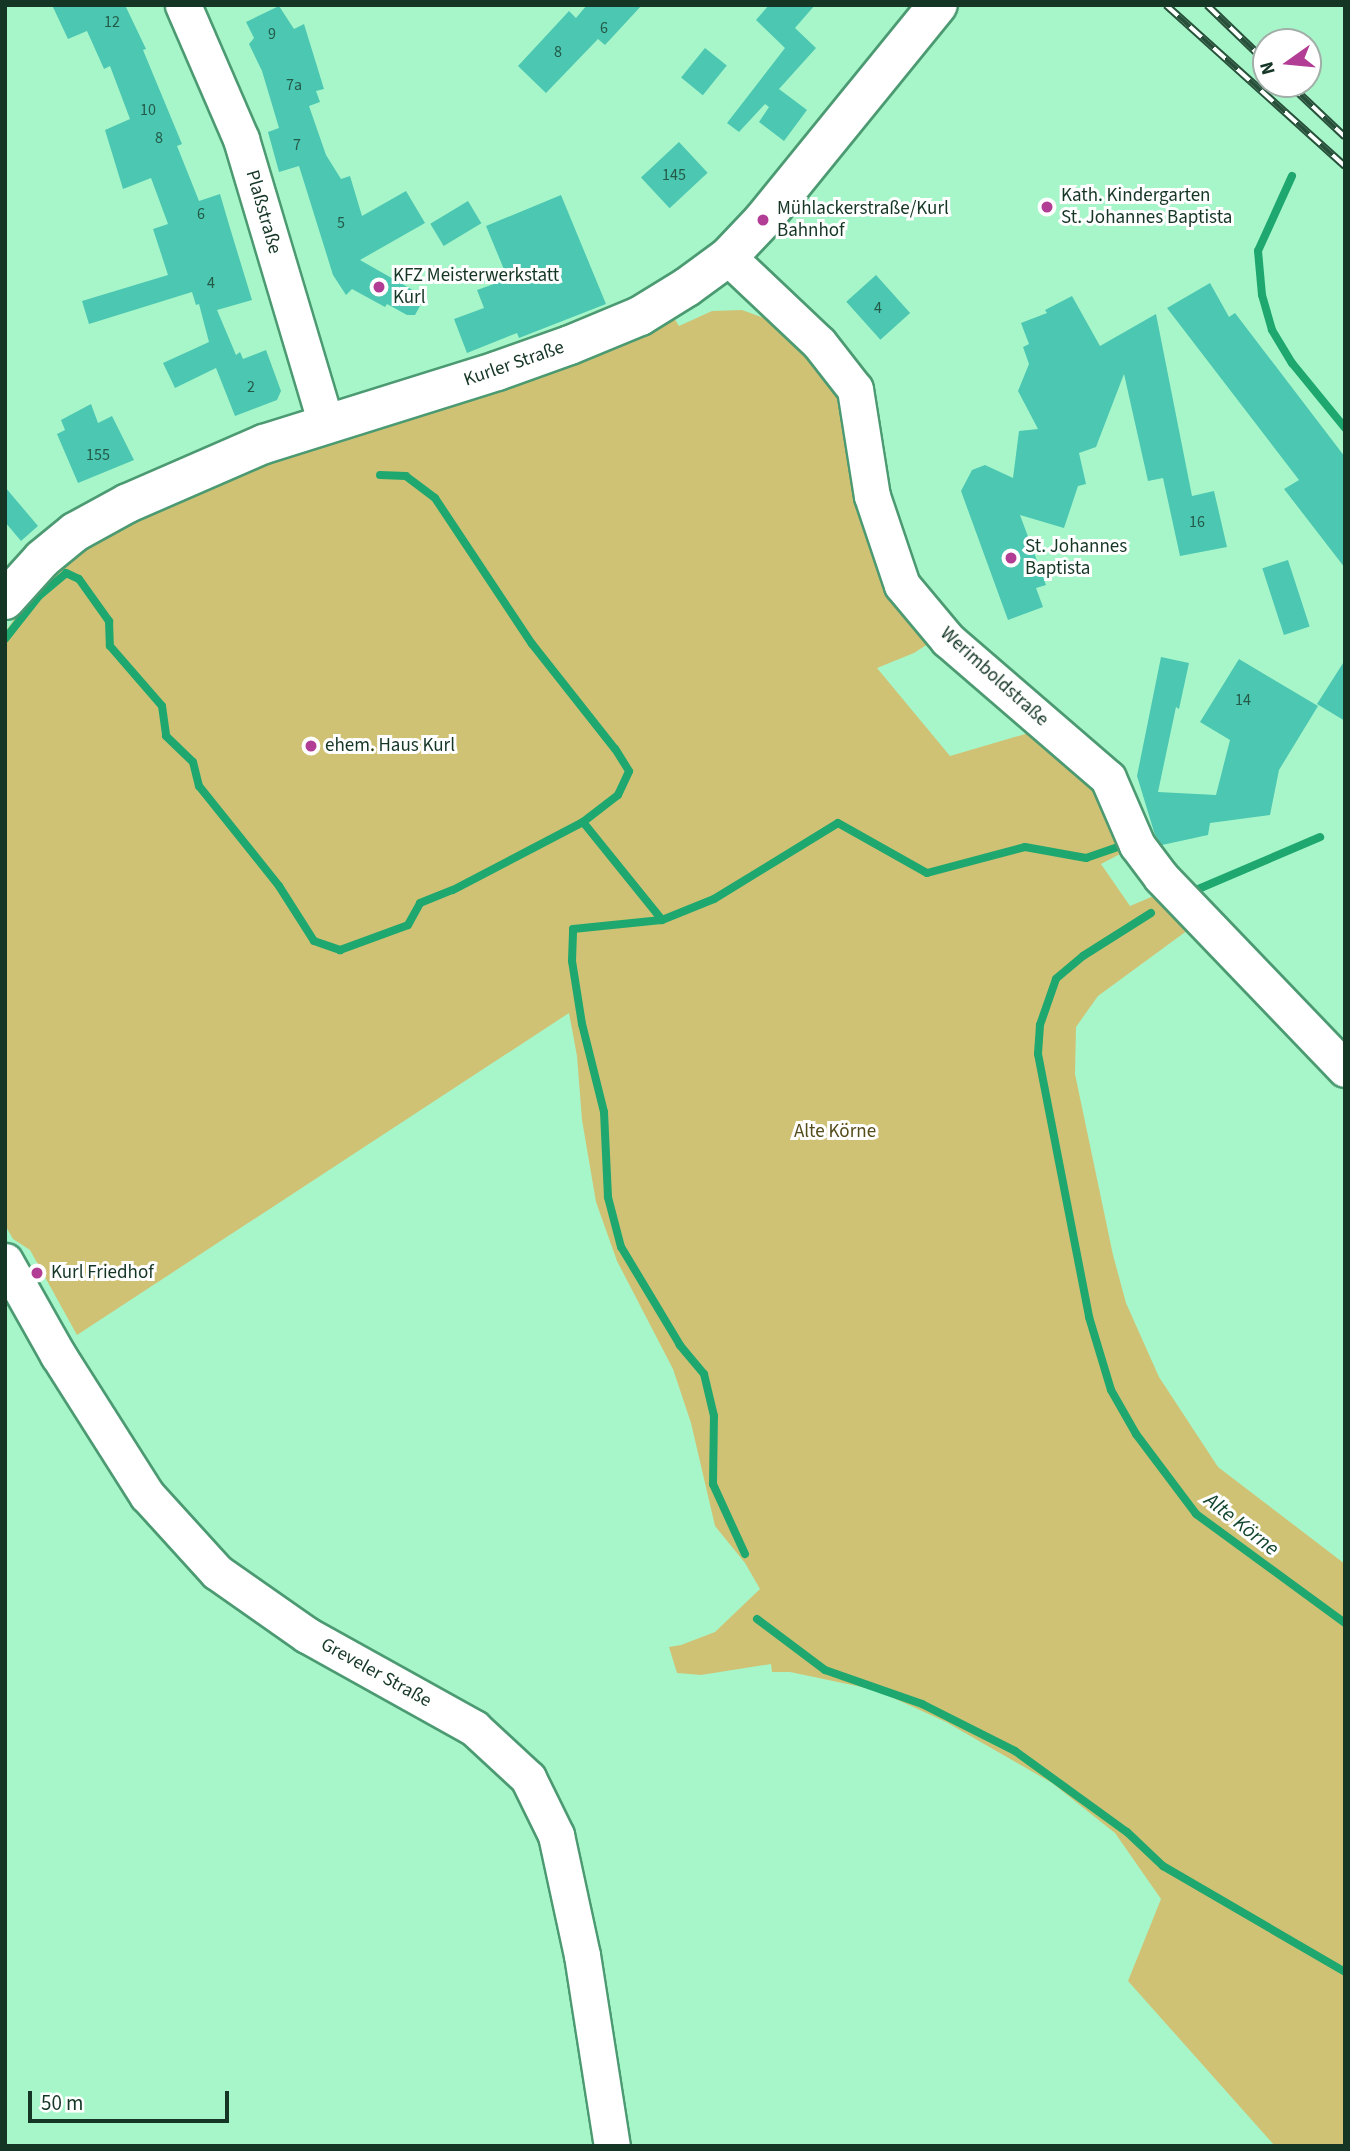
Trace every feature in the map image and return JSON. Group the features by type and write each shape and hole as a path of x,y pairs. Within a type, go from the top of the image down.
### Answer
{"main road":[{"name":"Kurler Straße","path":"8,590 75,532 128,503 264,444 497,371 582,340 640,316 687,287 727,257 789,189 937,5"}],"street":[{"name":"Plaßstraße","path":"183,5 241,139 326,425"},
{"name":"Werimboldstraße","path":"727,257 819,343 855,389 872,496 902,585 948,640 1108,778 1137,845 1161,877 1345,1069"},
{"name":"Greveler Straße","path":"5,1261 58,1355 147,1495 217,1572 307,1634 474,1728 528,1779 556,1835 582,1955 612,2146"}],"green space":[{"path":"742,310 778,323 846,398 931,642 914,653 877,668 950,756 1049,727 1137,845 1101,864 1130,906 1156,895 1188,930 1098,996 1076,1027 1075,1074 1113,1255 1126,1303 1159,1377 1218,1467 1345,1564 1345,2146 1275,2146 1128,1981 1161,1899 1115,1833 1052,1783 946,1722 876,1690 790,1672 772,1672 771,1664 701,1675 677,1673 669,1647 715,1632 760,1589 745,1563 715,1526 691,1423 673,1369 617,1261 596,1202 582,1120 577,1056 569,1013 77,1335 30,1250 13,1239 5,1225 5,632 21,610 46,580 82,550 133,519 317,444 674,318 679,326 712,311"}],"building":[{"path":"52,5 125,5 146,49 143,50 182,144 177,146 199,201 220,194 252,300 217,310 236,355 240,352 243,359 266,350 281,391 277,400 235,416 216,368 175,388 163,363 209,342 199,304 196,305 192,292 89,324 82,301 168,275 153,229 168,224 151,178 123,189 105,130 130,119 110,66 104,69 87,31 68,39"},
{"path":"587,5 642,5 605,45 598,39 546,93 518,66 569,11 576,18"},
{"path":"769,5 815,5 795,28 816,48 779,89 807,110 784,141 759,122 769,107 765,104 739,132 727,123 785,48 756,20"},
{"path":"279,6 294,29 304,24 324,89 316,91 320,102 309,106 326,155 341,179 350,176 362,216 406,191 425,223 360,260 425,297 415,315 407,315 387,304 385,307 352,289 346,295 333,275 299,166 279,172 268,132 279,128 262,71 249,44 254,38 246,22"},
{"path":"705,48 727,66 703,95 681,78"},
{"path":"679,142 708,173 670,208 641,177"},
{"path":"561,195 606,304 519,338 517,333 467,353 454,319 484,308 477,290 508,279 486,226"},
{"path":"468,201 481,223 444,246 430,224"},
{"path":"876,275 910,313 880,340 846,302"},
{"path":"1210,283 1229,317 1235,313 1345,457 1345,568 1284,489 1299,480 1167,308"},
{"path":"1072,296 1100,346 1156,314 1192,496 1214,491 1227,547 1180,556 1163,478 1148,481 1124,374 1096,447 1079,453 1086,484 1078,486 1064,528 1020,515 1046,585 1036,588 1043,607 1008,620 961,491 972,470 985,465 1013,478 1019,431 1038,429 1018,391 1029,364 1023,347 1029,344 1021,323 1047,313 1045,310"},
{"path":"91,404 98,423 112,416 134,460 78,483 57,434 65,430 61,420"},
{"path":"5,487 38,526 21,541 5,522"},
{"path":"1288,560 1310,627 1284,635 1262,568"},
{"path":"1161,657 1189,663 1179,709 1176,707 1158,792 1216,795 1230,740 1200,722 1239,659 1318,706 1279,770 1270,815 1210,823 1208,835 1162,845 1155,835 1137,776"},
{"path":"1345,660 1345,721 1317,704"}],"waterway":[{"name":"Alte Körne","path":"1292,176 1258,251 1262,295 1272,330 1292,363 1345,428"},
{"path":"5,639 39,596 66,573 79,579 109,621 110,646 162,706 166,736 193,762 199,786 279,886 314,941 340,950 408,925 420,903 453,890 583,822 618,795 629,771 615,749 532,644 435,498 406,476 380,475"},
{"path":"583,822 662,920"},
{"path":"745,1554 713,1484 714,1416 704,1374 680,1345 621,1247 608,1197 604,1112 582,1024 572,961 573,929 662,920 714,899 838,823 927,873 1025,847 1086,858 1120,846"},
{"name":"Alte Körne","path":"1196,890 1320,837"},
{"name":"Alte Körne","path":"1151,913 1083,956 1056,979 1040,1025 1038,1054 1089,1317 1111,1390 1136,1434 1196,1514 1345,1623"},
{"path":"757,1619 825,1670 922,1704 1015,1751 1127,1832 1163,1866 1345,1972"}],"railway":[{"path":"1166,5 1345,166"},
{"path":"1207,5 1252,48"},
{"path":"1304,98 1345,137"}],"place":[{"name":"Kath. Kindergarten St. Johannes Baptista","path":"1047,207"},
{"name":"Mühlackerstraße/Kurl Bahnhof","path":"763,220"},
{"name":"KFZ Meisterwerkstatt Kurl","path":"379,287"},
{"name":"St. Johannes Baptista","path":"1011,558"},
{"name":"ehem. Haus Kurl","path":"311,746"},
{"name":"Kurl Friedhof","path":"37,1273"}]}
